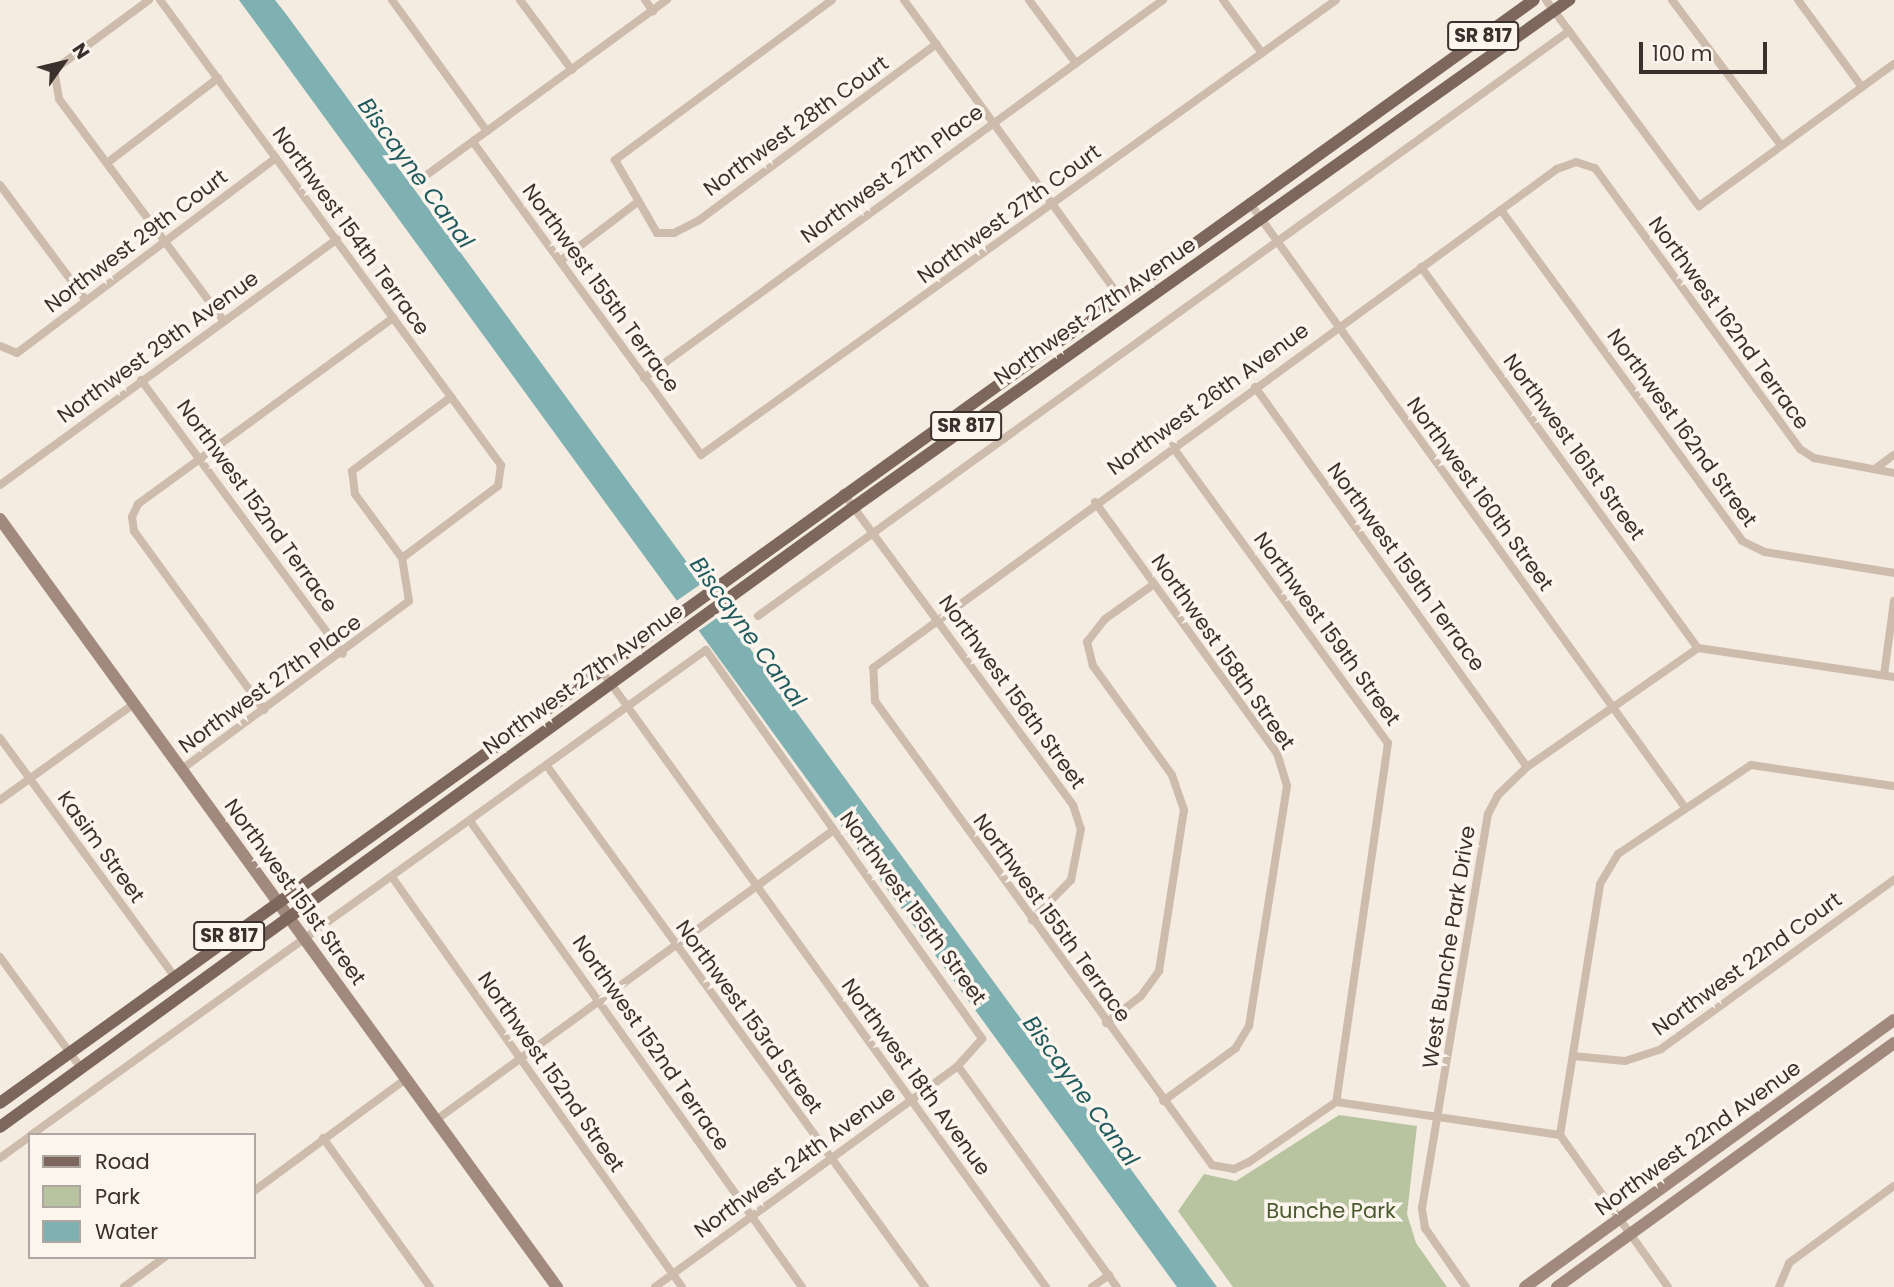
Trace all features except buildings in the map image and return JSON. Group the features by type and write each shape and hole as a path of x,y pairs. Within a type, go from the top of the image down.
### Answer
{"main road":[{"name":"Northwest 27th Avenue","path":"0,1103 715,583 1534,0"},
{"name":"Northwest 27th Avenue","path":"0,1127 726,599 1443,89 1550,5 1569,0"},
{"path":"1431,73 1443,89"},
{"path":"1049,367 1052,357 1116,309 1118,295"},
{"path":"470,762 481,777"}],"street":[{"path":"149,0 54,70 60,99 223,321"},
{"name":"Northwest 154th Terrace","path":"160,0 501,465 498,486 402,558"},
{"path":"392,0 487,131"},
{"path":"520,0 572,69"},
{"path":"645,0 653,11"},
{"path":"428,174 667,0"},
{"path":"560,261 635,205 615,160 832,0"},
{"path":"904,0 1054,203 1118,295"},
{"path":"1029,0 1075,62"},
{"name":"Northwest 27th Place","path":"644,378 993,121 1163,0"},
{"path":"1223,0 1262,53"},
{"name":"Northwest 27th Court","path":"701,456 1336,0"},
{"path":"1672,0 1781,145"},
{"path":"1797,0 1862,87"},
{"path":"1550,5 1699,206 1894,64"},
{"path":"758,616 1569,31"},
{"name":"Northwest 28th Court","path":"635,205 657,233 674,233 936,44"},
{"path":"107,163 218,78"},
{"name":"Northwest 155th Terrace","path":"473,142 701,456"},
{"name":"Northwest 29th Court","path":"0,345 17,353 163,240 276,158"},
{"name":"Northwest 26th Avenue","path":"870,676 879,660 1095,502 1501,210 1576,162"},
{"name":"Northwest 162nd Terrace","path":"1576,162 1595,169 1800,449 1814,458 1893,473 1892,457"},
{"path":"0,185 85,299"},
{"name":"Northwest 160th Street","path":"1249,202 1684,806"},
{"name":"Northwest 162nd Street","path":"1501,210 1741,541 1765,552 1894,573"},
{"name":"Northwest 29th Avenue","path":"0,485 337,239"},
{"name":"Northwest 161st Street","path":"1421,267 1698,648"},
{"path":"264,710 134,531 132,517 138,504 393,317"},
{"name":"Northwest 152nd Terrace","path":"141,380 202,458 343,654"},
{"name":"Northwest 159th Terrace","path":"1255,387 1527,767"},
{"path":"402,558 355,494 352,471 451,397"},
{"name":"Northwest 159th Street","path":"1172,446 1388,743 1336,1102"},
{"name":"Northwest 162nd Terrace","path":"1876,468 1892,457"},
{"name":"Northwest 156th Street","path":"842,492 1073,805 1081,829 1071,880 1032,920"},
{"name":"Northwest 158th Street","path":"1095,502 1277,753 1287,786 1242,1040 1163,1101"},
{"name":"Northwest 151st Street","path":"0,519 557,1287"},
{"name":"Northwest 27th Place","path":"182,769 343,654 409,601 402,558"},
{"path":"1106,1023 1141,996 1159,971 1184,810 1172,775 1093,666 1087,642 1105,619 1154,584"},
{"path":"1884,676 1894,601"},
{"path":"1698,648 1894,677"},
{"name":"West Bunche Park Drive","path":"1466,1287 1426,1228 1422,1208 1488,814 1527,767 1698,648"},
{"name":"Northwest 155th Street","path":"628,708 706,650 833,831 976,1024 978,1050 958,1066"},
{"name":"Northwest 18th Avenue","path":"599,667 1046,1287"},
{"name":"Northwest 155th Terrace","path":"870,676 875,701 1200,1154 1224,1169 1249,1162 1336,1102"},
{"path":"0,800 135,703"},
{"path":"33,1133 628,708"},
{"name":"Kasim Street","path":"0,738 174,976"},
{"path":"1668,1287 1560,1135 1607,867 1684,806 1751,765 1894,786"},
{"name":"Northwest 153rd Street","path":"547,766 675,946 925,1287"},
{"name":"Northwest 152nd Terrace","path":"470,821 601,1000 803,1287"},
{"path":"436,1120 833,831"},
{"name":"Northwest 152nd Street","path":"392,877 682,1287"},
{"name":"Northwest 22nd Court","path":"1573,1056 1625,1061 1661,1049 1894,880"},
{"path":"0,957 81,1068"},
{"name":"Northwest 22nd Avenue","path":"1525,1287 1894,1020"},
{"name":"Northwest 22nd Avenue","path":"1557,1287 1894,1043"},
{"path":"958,1066 1117,1287"},
{"name":"Northwest 24th Avenue","path":"654,1287 958,1066"},
{"path":"256,1189 406,1079"},
{"path":"1336,1102 1560,1135"},
{"path":"0,1158 28,1137"},
{"path":"323,1138 427,1286"},
{"path":"1779,1287 1789,1263 1894,1186"},
{"path":"124,1287 162,1259"},
{"path":"1092,1287 1108,1275"}],"green space":[{"name":"Bunche Park","path":"1339,1115 1417,1126 1407,1214 1416,1243 1447,1287 1233,1287 1178,1211 1204,1174 1236,1181"}],"water":[{"path":"239,0 275,0 286,14 1217,1287 1177,1287"}],"pier":[{"path":"708,579 729,609 697,632 676,601"}],"water label":[{"name":"Biscayne Canal","path":"416,173"},
{"name":"Biscayne Canal","path":"748,632"},
{"name":"Biscayne Canal","path":"1081,1091"}]}
